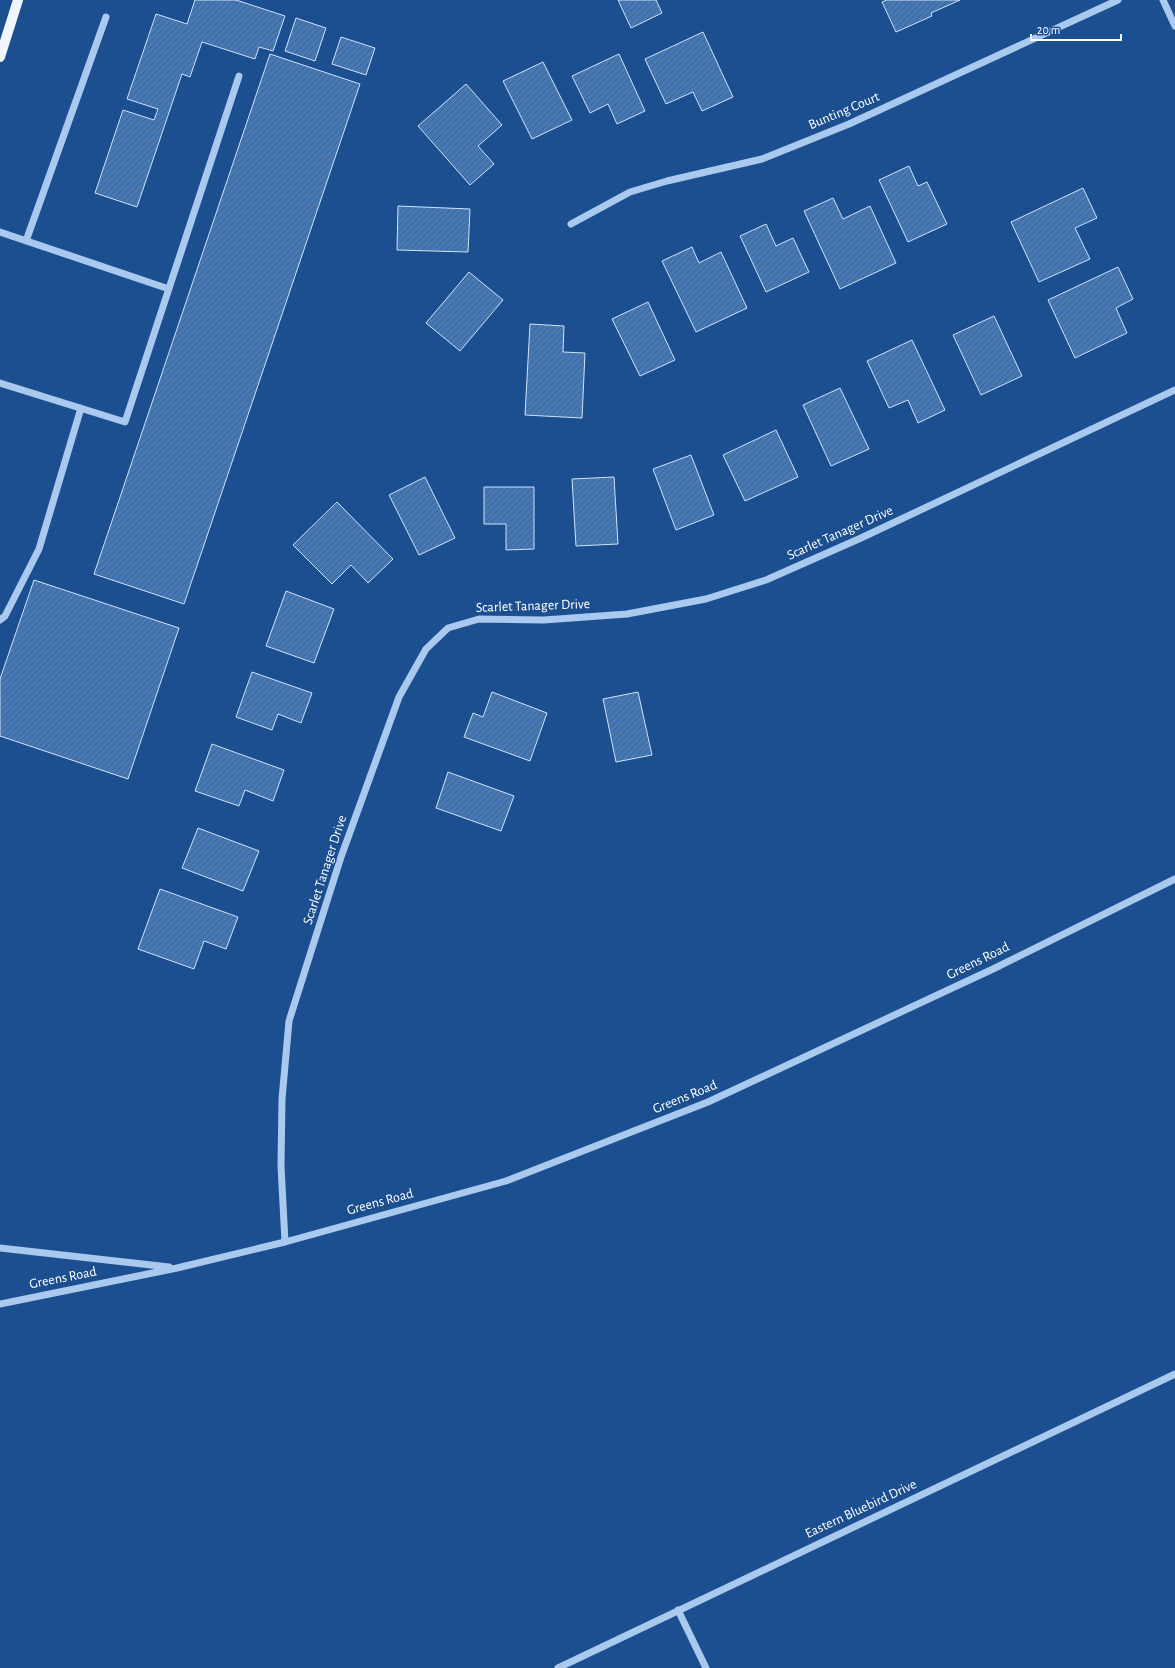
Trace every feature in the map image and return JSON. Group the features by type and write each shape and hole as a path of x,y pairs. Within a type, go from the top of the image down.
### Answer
{"main road":[{"path":"0,57 18,0"}],"street":[{"name":"Bunting Court","path":"571,224 630,192 668,181 762,159 849,124 1118,0"},
{"path":"1163,0 1175,26"},
{"path":"26,241 106,17"},
{"path":"0,383 125,422 240,76"},
{"path":"0,232 169,289"},
{"name":"Scarlet Tanager Drive","path":"285,1242 281,1166 282,1106 289,1021 341,856 399,697 426,649 448,628 480,619 544,620 627,614 706,599 766,580 861,538 1175,390"},
{"path":"0,620 5,616 39,549 81,408"},
{"name":"Greens Road","path":"0,1304 177,1268 285,1242 506,1181 708,1102 986,972 1175,879"},
{"name":"Greens Road","path":"0,1248 177,1268"},
{"name":"Eastern Bluebird Drive","path":"558,1668 1175,1374"},
{"path":"678,1610 706,1668"}],"building":[{"path":"195,0 236,0 285,16 273,51 259,47 255,59 202,42 190,77 182,74 137,207 95,193 123,110 154,120 158,109 127,99 156,14 187,24"},
{"path":"618,0 656,0 662,13 631,28"},
{"path":"887,0 960,0 931,13 932,16 896,32 882,2"},
{"path":"296,18 326,28 315,61 285,51"},
{"path":"703,32 733,97 702,111 693,92 666,104 645,59"},
{"path":"341,37 375,48 366,75 332,64"},
{"path":"270,54 360,84 184,604 94,574"},
{"path":"619,54 645,111 617,124 608,104 590,113 572,76"},
{"path":"543,62 572,120 532,139 503,81"},
{"path":"466,84 502,125 478,146 494,164 470,185 418,126"},
{"path":"909,166 918,186 927,182 947,224 908,242 879,180"},
{"path":"1083,188 1097,218 1075,228 1090,259 1039,282 1011,222"},
{"path":"833,198 843,219 870,206 896,263 840,289 804,211"},
{"path":"398,206 470,209 468,252 397,250"},
{"path":"766,224 776,246 793,238 809,272 766,292 740,236"},
{"path":"692,247 699,263 721,252 747,308 696,332 662,261"},
{"path":"1118,267 1133,299 1116,308 1127,333 1075,358 1048,300"},
{"path":"469,272 503,300 460,351 426,323"},
{"path":"648,302 675,360 640,376 612,319"},
{"path":"994,316 1022,376 981,395 953,335"},
{"path":"530,324 564,326 563,352 585,353 582,418 525,415"},
{"path":"912,340 945,410 918,423 908,400 889,408 867,361"},
{"path":"840,388 869,449 831,466 803,405"},
{"path":"776,430 798,477 745,501 723,455"},
{"path":"691,455 714,515 676,530 653,469"},
{"path":"425,477 455,538 419,555 389,495"},
{"path":"614,477 618,544 576,546 572,479"},
{"path":"484,487 534,487 534,549 506,550 506,524 484,524"},
{"path":"337,502 393,559 368,583 351,565 332,584 293,545"},
{"path":"34,580 179,628 128,779 0,736 0,679"},
{"path":"286,591 334,609 314,663 266,646"},
{"path":"252,672 312,693 301,723 278,714 272,730 236,717"},
{"path":"492,692 547,713 530,761 464,737 473,713 483,717"},
{"path":"638,692 652,755 616,762 603,699"},
{"path":"212,744 284,770 273,801 245,790 239,806 195,791"},
{"path":"448,772 514,796 501,831 436,808"},
{"path":"198,828 259,851 243,891 182,868"},
{"path":"160,889 238,917 226,949 204,941 194,969 138,949"}]}
